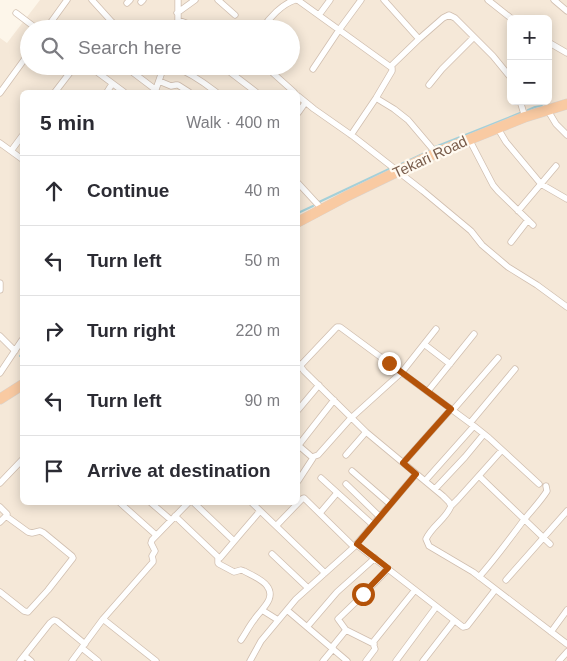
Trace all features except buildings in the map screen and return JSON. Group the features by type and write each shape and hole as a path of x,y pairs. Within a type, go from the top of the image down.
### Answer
{"highway":[{"name":"Tekari Road","path":"300,221 436,153 525,117 567,104"},
{"path":"0,399 20,386"}],"street":[{"path":"53,20 67,0"},
{"path":"92,0 110,20"},
{"path":"177,20 178,0"},
{"path":"178,16 195,0"},
{"path":"218,0 235,15"},
{"path":"319,16 330,0"},
{"path":"313,69 361,0"},
{"path":"384,0 419,38"},
{"path":"488,0 507,15"},
{"path":"554,0 567,11"},
{"path":"269,20 283,2 299,1 391,66"},
{"path":"16,13 25,20"},
{"path":"351,135 376,98 392,70 391,66 419,38 449,15 455,18 493,56 507,73"},
{"path":"178,16 185,20"},
{"path":"430,85 442,69 474,37"},
{"path":"552,44 567,53"},
{"path":"0,93 20,65"},
{"path":"56,90 67,75"},
{"path":"100,75 121,90"},
{"path":"135,75 154,90"},
{"path":"157,90 161,75"},
{"path":"193,75 213,90"},
{"path":"234,75 253,90"},
{"path":"275,75 292,90"},
{"path":"159,81 171,86 178,85 187,90"},
{"path":"108,90 112,84"},
{"path":"300,98 399,172 471,231 482,245 508,267 567,307"},
{"path":"376,98 408,120 436,153"},
{"path":"300,110 306,103"},
{"path":"521,105 525,117"},
{"path":"547,109 556,124 567,135"},
{"path":"497,128 506,142 542,184 567,199"},
{"path":"11,151 20,139"},
{"path":"469,139 498,191 533,226"},
{"path":"0,143 20,158"},
{"path":"518,211 556,166"},
{"path":"300,186 322,209"},
{"path":"511,242 528,220"},
{"path":"0,284 0,290"},
{"path":"300,363 337,327 340,327 484,434 539,484"},
{"path":"300,448 312,457 318,456 352,418 402,372 436,329"},
{"path":"428,391 474,334"},
{"path":"0,336 12,355"},
{"path":"0,373 20,343"},
{"path":"424,344 450,364"},
{"path":"403,463 451,409 453,410 498,358"},
{"path":"300,365 366,432 447,499 450,506"},
{"path":"425,481 472,425 514,369"},
{"path":"300,408 319,385"},
{"path":"300,443 334,400"},
{"path":"346,455 366,432"},
{"path":"435,489 484,434"},
{"path":"502,450 450,506 448,512 428,535 426,540 429,546 479,577 567,644"},
{"path":"300,478 313,459 312,457"},
{"path":"0,484 20,464"},
{"path":"352,471 390,504"},
{"path":"252,660 261,641 296,599 356,546 416,474"},
{"path":"479,476 550,544"},
{"path":"321,478 373,525"},
{"path":"346,484 380,517"},
{"path":"479,577 539,503 547,491 546,486"},
{"path":"320,513 337,493"},
{"path":"300,501 303,498 306,500 356,546 375,558 462,627 465,627 495,590"},
{"path":"122,505 156,535"},
{"path":"154,505 173,518 218,557 218,563 233,572 242,570 266,584 270,591 270,597 242,640"},
{"path":"72,661 103,619 152,562 155,550 151,543 156,535 188,505"},
{"path":"194,505 234,541"},
{"path":"254,505 325,573"},
{"path":"276,526 296,505"},
{"path":"0,507 6,513 6,516 28,532 40,531 44,533 73,558 28,612 24,611 0,592"},
{"path":"506,580 567,511"},
{"path":"218,557 222,557 260,512"},
{"path":"0,522 6,516"},
{"path":"272,554 308,588"},
{"path":"306,627 336,592 375,558"},
{"path":"374,644 346,630 338,619 388,568"},
{"path":"366,661 374,650 374,641 415,590"},
{"path":"396,661 436,607"},
{"path":"262,610 278,620"},
{"path":"287,610 346,661"},
{"path":"551,632 567,610"},
{"path":"103,619 156,661"},
{"path":"20,661 54,620 98,661"},
{"path":"423,661 454,621"},
{"path":"323,661 346,630"},
{"path":"560,661 567,652"},
{"path":"25,656 31,661"}],"shaded area":[{"path":"40,0 567,0 567,661 0,661 0,38 7,43 20,26 20,75 300,75 300,20 25,20"}],"waterway":[{"path":"528,110 542,106"},
{"path":"435,147 520,113"},
{"path":"397,166 429,151"},
{"path":"319,202 389,169"},
{"path":"300,212 313,206"}],"route":[{"path":"363,594 388,568 357,544 416,474 403,463 451,409 389,363"}]}
